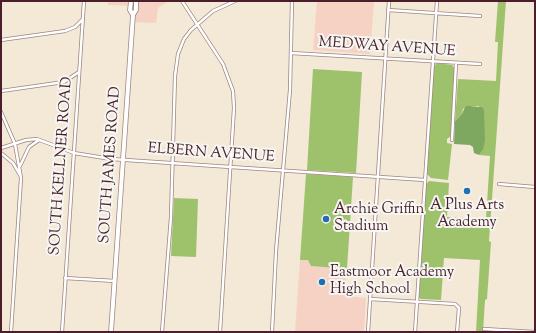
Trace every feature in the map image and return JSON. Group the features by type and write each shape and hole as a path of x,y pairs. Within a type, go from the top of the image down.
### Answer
{"main road":[{"name":"SOUTH JAMES ROAD","path":"111,332 133,15 130,10 131,1"},
{"path":"133,15 136,10 136,1"}],"street":[{"name":"SOUTH KELLNER ROAD","path":"62,332 84,1"},
{"path":"182,1 222,64 233,91 234,108 220,332"},
{"path":"162,332 167,282 173,162 175,76 178,54 184,39 197,24 213,11 235,1"},
{"path":"272,332 275,257 291,53 292,1"},
{"path":"368,332 389,1"},
{"path":"415,332 436,1"},
{"path":"388,10 480,16"},
{"path":"1,40 65,32 75,27 82,20"},
{"name":"MEDWAY AVENUE","path":"291,53 480,64"},
{"path":"452,140 456,63"},
{"path":"1,91 64,82 79,72"},
{"path":"1,112 15,144 21,178 11,332"},
{"name":"ELBERN AVENUE","path":"1,148 30,139 39,140 74,153 123,160 173,162 425,180"},
{"path":"20,166 29,147 39,140"},
{"path":"1,153 13,163 21,178"},
{"path":"499,184 535,187"},
{"path":"65,278 115,281"},
{"path":"370,299 457,305 459,308 457,332"},
{"path":"484,328 535,332"}],"shaded area":[{"path":"108,1 169,1 158,8 156,23 132,22 133,6 108,5"},
{"path":"317,1 374,1 370,54 313,50"},
{"name":"Eastmoor Academy High School","path":"300,260 308,260 312,266 347,269 345,296 366,298 364,332 295,332"}],"green space":[{"path":"498,1 506,1 489,241 491,242 483,332 476,332 480,260 444,258 441,300 419,298 426,184 429,181 449,183 447,217 486,219 490,156 479,155 483,150 479,106 474,107 468,105 463,109 462,114 455,121 458,79 496,81 498,42 495,42"},
{"path":"437,63 452,65 455,69 451,136 447,139 447,143 452,144 448,180 431,178 427,174 434,66"},
{"path":"313,69 362,72 356,173 307,170"},
{"path":"468,105 482,107 484,110 485,140 483,150 479,155 474,153 473,147 470,145 454,144 455,121"},
{"name":"Archie Griffin Stadium","path":"306,174 353,177 347,269 311,266 308,260 300,260"},
{"path":"174,198 198,199 196,257 171,256"}],"place":[{"name":"A Plus Arts Academy","path":"467,191"},
{"name":"Archie Griffin Stadium","path":"326,219"},
{"name":"Eastmoor Academy High School","path":"322,282"}]}
